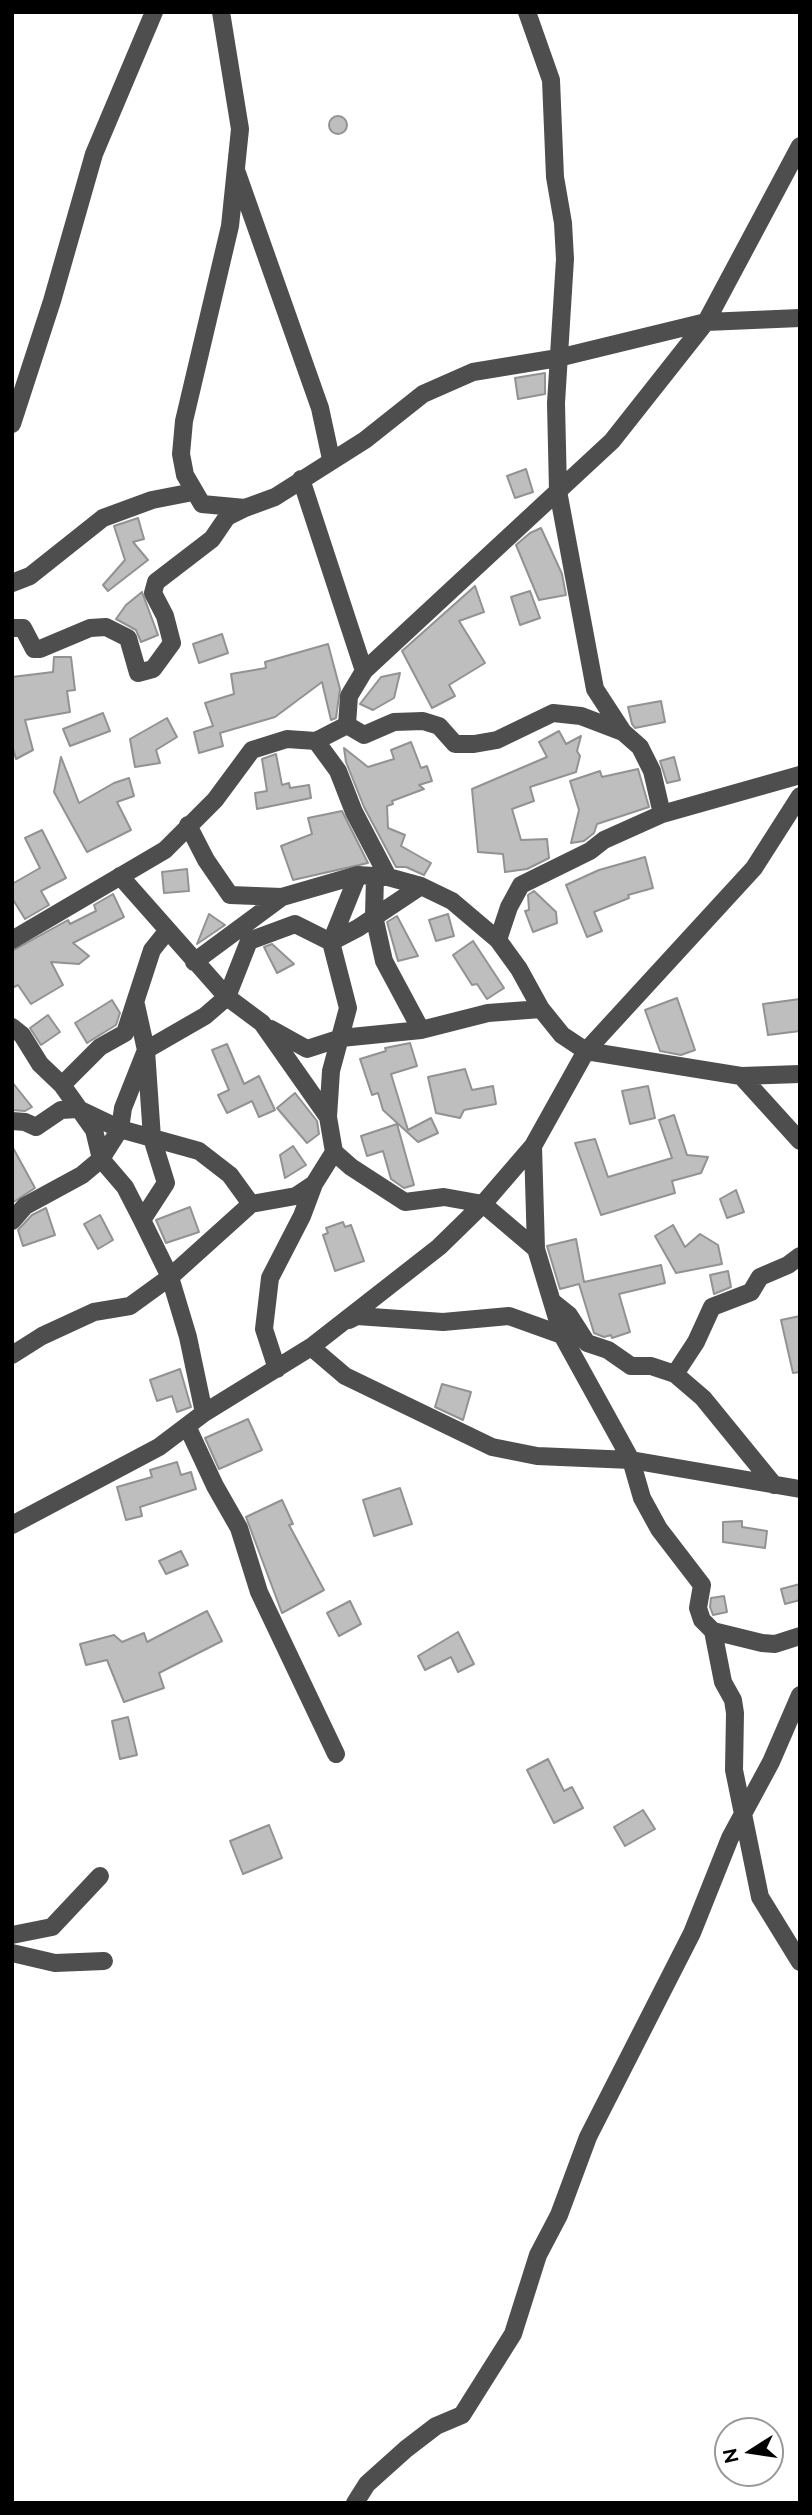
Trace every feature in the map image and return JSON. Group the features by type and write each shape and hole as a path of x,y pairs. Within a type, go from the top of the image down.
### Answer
{"street":[{"path":"12,424 52,301 94,154 154,12"},
{"path":"221,12 240,129 230,226 184,421 181,454 193,492 202,503 245,508"},
{"path":"527,12 551,80 555,177 565,259 558,358 558,491 594,688 623,732 640,747 652,771 662,814"},
{"path":"347,725 349,695 364,671 612,441 706,322 800,146"},
{"path":"235,170 312,383 331,459"},
{"path":"12,628 23,628 34,649 40,649 90,628 106,627 128,638 138,673 153,669 172,643 165,615 153,593 156,582 212,539 227,517 275,497 331,459 365,440 423,394 473,372 558,358 706,322 800,318"},
{"path":"300,479 364,671"},
{"path":"12,583 30,576 103,518 152,500 193,492"},
{"path":"347,725 364,735 394,722 423,721 439,726 455,744 474,744 497,740 553,713 581,716 623,732"},
{"path":"12,940 165,850 215,800 252,750 287,739 316,741 347,725"},
{"path":"316,741 338,771 354,812 374,876 374,916 384,961 421,1030"},
{"path":"498,940 509,907 521,886 590,851 604,840 662,814 800,775"},
{"path":"12,1525 159,1447 204,1413 312,1348 439,1247 483,1204 533,1146 586,1051 754,868 800,796"},
{"path":"188,825 206,860 230,895 282,897 374,876 421,886 452,901 498,940 519,968 541,1009 562,1035 586,1051 741,1076 800,1074"},
{"path":"120,876 227,997 262,1023 307,1049 341,1038 421,1030 488,1013 541,1009"},
{"path":"374,876 331,942 348,1008 331,1071 328,1116 334,1152 351,1167 404,1202 444,1197 483,1204 536,1249"},
{"path":"331,942 421,886"},
{"path":"194,962 282,897"},
{"path":"12,1221 25,1206 82,1175 101,1159 120,1129 123,1108 146,1050 205,1016 227,997 250,941 295,924 331,942"},
{"path":"62,1085 100,1047 125,1033 152,950 168,930"},
{"path":"136,1004 146,1050 152,1139 166,1183 142,1220"},
{"path":"262,1023 328,1116"},
{"path":"12,1027 22,1035 40,1064 62,1085 94,1130 101,1159 125,1187 142,1220 170,1277 188,1337 204,1413"},
{"path":"741,1076 800,1141"},
{"path":"12,1121 25,1122 36,1128 61,1110 78,1109 120,1129 199,1152 230,1175 251,1204"},
{"path":"533,1146 536,1249 562,1335 631,1460 642,1498 659,1528 702,1585 698,1608 702,1620 713,1631 775,1644 800,1636"},
{"path":"277,1368 264,1329 270,1278 302,1216 314,1184 334,1152"},
{"path":"12,1354 42,1336 94,1312 130,1306 170,1277 251,1204 296,1196 314,1184"},
{"path":"675,1374 696,1342 712,1307 751,1292 760,1277 800,1255"},
{"path":"554,1303 569,1315 587,1343 608,1350 631,1366 651,1366 675,1374 703,1398 774,1485"},
{"path":"341,1324 357,1316 443,1322 509,1316 562,1335"},
{"path":"12,1343 42,1336"},
{"path":"312,1348 345,1376 492,1447 537,1456 631,1460 800,1489"},
{"path":"187,1426 215,1486 239,1528 259,1592 303,1679 336,1755"},
{"path":"713,1631 723,1682 733,1700 734,1770 745,1811 760,1897 800,1962"},
{"path":"355,2503 367,2484 406,2449 436,2426 462,2415 513,2334 538,2255 559,2215 588,2137 692,1933 730,1838 800,1695"},
{"path":"12,1935 52,1927 100,1876"},
{"path":"12,1953 55,1964 104,1961"}],"building":[{"path":"338,116 344,119 347,125 344,131 338,134 332,131 329,125 332,119"},
{"path":"545,373 545,394 518,399 515,378"},
{"path":"526,469 533,492 515,498 507,476"},
{"path":"138,518 144,539 133,542 148,560 108,591 103,585 125,560 114,526"},
{"path":"541,528 562,574 566,595 539,600 516,545"},
{"path":"475,586 484,612 459,621 485,663 449,685 455,696 432,708 402,651"},
{"path":"530,591 540,618 520,625 511,597"},
{"path":"142,592 158,635 141,642 136,630 116,619 126,605"},
{"path":"222,634 228,653 199,663 193,644"},
{"path":"328,644 340,689 336,718 331,720 322,682 275,717 220,733 223,746 199,753 194,732 213,726 205,703 234,694 231,674 266,668 265,662"},
{"path":"54,657 71,657 75,690 67,691 70,712 25,720 33,750 16,759 12,745 12,677 53,672"},
{"path":"400,673 394,698 373,710 360,704 381,677"},
{"path":"661,701 665,722 635,728 628,707"},
{"path":"103,713 110,731 70,746 63,729"},
{"path":"167,718 177,737 156,750 160,763 135,767 130,739"},
{"path":"559,731 566,744 581,736 576,772 530,787 534,801 512,809 521,840 547,839 549,858 527,869 505,872 503,854 478,852 472,789 547,757 539,742"},
{"path":"411,742 421,768 427,766 432,781 419,785 424,789 392,801 393,804 387,806 388,828 405,835 401,846 431,863 424,875 406,867 396,867 364,807 346,762 344,748 368,767 394,759 391,750"},
{"path":"276,754 282,785 289,783 290,788 309,785 311,798 257,809 255,793 267,791 262,759"},
{"path":"61,757 79,803 114,783 129,778 134,796 117,802 131,830 87,852 54,792"},
{"path":"674,757 680,780 667,783 660,761"},
{"path":"638,769 649,807 597,824 594,833 584,841 571,843 579,810 570,781 600,771 602,777"},
{"path":"342,811 368,863 293,880 281,846 312,834 308,818"},
{"path":"42,830 66,878 41,891 49,905 25,919 12,898 12,884 40,868 25,838"},
{"path":"645,857 653,888 628,895 629,898 594,912 602,931 587,937 566,885 599,870"},
{"path":"187,869 189,891 164,893 162,872"},
{"path":"534,891 556,912 557,923 533,932 525,911 529,910 528,895"},
{"path":"113,894 124,917 73,943 89,956 79,964 51,962 63,985 31,1004 18,985 12,988 12,951 68,920 70,924 96,911 94,905"},
{"path":"209,914 225,925 197,944"},
{"path":"448,914 454,936 436,941 429,920"},
{"path":"397,916 418,956 398,961 387,922"},
{"path":"473,941 504,988 487,999 477,984 472,985 453,955"},
{"path":"272,944 294,964 277,973 264,947"},
{"path":"677,998 695,1050 681,1055 660,1051 645,1010"},
{"path":"800,999 800,1031 768,1035 763,1004"},
{"path":"112,1000 120,1013 116,1025 87,1043 75,1023"},
{"path":"48,1015 60,1032 41,1045 30,1028"},
{"path":"410,1043 417,1066 391,1074 408,1130 431,1118 438,1133 418,1142 383,1110 378,1093 372,1095 360,1059 386,1051 385,1048"},
{"path":"227,1044 244,1084 259,1076 275,1110 259,1117 252,1101 227,1113 218,1095 229,1090 212,1050"},
{"path":"465,1069 472,1090 493,1086 496,1104 464,1110 460,1118 436,1113 428,1077"},
{"path":"12,1082 32,1107 25,1111 12,1110"},
{"path":"648,1086 655,1118 630,1124 622,1091"},
{"path":"295,1093 317,1121 319,1134 307,1143 277,1108"},
{"path":"674,1115 687,1155 708,1157 701,1173 672,1181 675,1193 601,1215 575,1143 595,1139 608,1177 672,1158 659,1120"},
{"path":"397,1124 414,1185 404,1188 391,1179 383,1151 367,1156 361,1136"},
{"path":"12,1146 35,1188 12,1203"},
{"path":"293,1146 306,1165 285,1178 280,1155"},
{"path":"736,1190 744,1212 727,1218 720,1199"},
{"path":"190,1207 199,1232 166,1243 156,1220"},
{"path":"46,1208 55,1235 23,1246 18,1230 32,1215"},
{"path":"100,1215 113,1240 98,1249 84,1224"},
{"path":"343,1222 345,1227 351,1225 364,1261 335,1271 323,1235 328,1233 326,1228"},
{"path":"673,1225 685,1247 700,1234 718,1245 722,1264 676,1273 655,1236"},
{"path":"576,1239 584,1282 661,1265 665,1283 619,1294 630,1332 612,1338 611,1335 604,1337 594,1333 579,1284 560,1289 547,1246"},
{"path":"728,1271 731,1287 714,1294 710,1275"},
{"path":"800,1316 800,1372 793,1373 781,1320"},
{"path":"180,1369 191,1407 177,1412 172,1396 157,1401 150,1380"},
{"path":"442,1384 471,1392 463,1420 435,1407"},
{"path":"248,1419 262,1450 219,1469 205,1438"},
{"path":"177,1462 181,1475 191,1472 196,1489 140,1507 142,1516 126,1520 117,1487 152,1477 150,1470"},
{"path":"400,1488 412,1524 374,1536 363,1500"},
{"path":"282,1500 293,1524 289,1525 324,1590 282,1613 246,1517"},
{"path":"742,1521 742,1527 767,1531 765,1548 723,1542 723,1522"},
{"path":"181,1551 188,1565 166,1574 159,1561"},
{"path":"800,1584 800,1600 785,1604 781,1589"},
{"path":"724,1596 727,1612 713,1615 711,1598"},
{"path":"350,1601 361,1624 339,1636 327,1613"},
{"path":"207,1611 222,1641 159,1673 164,1688 124,1702 107,1660 86,1665 80,1644 114,1635 122,1642 144,1633 147,1642"},
{"path":"458,1632 474,1664 458,1672 451,1657 425,1670 418,1656"},
{"path":"128,1717 137,1755 120,1759 112,1721"},
{"path":"548,1759 564,1791 572,1787 583,1808 554,1823 527,1770"},
{"path":"643,1810 655,1829 625,1846 614,1827"},
{"path":"269,1825 282,1858 243,1874 230,1841"}]}
